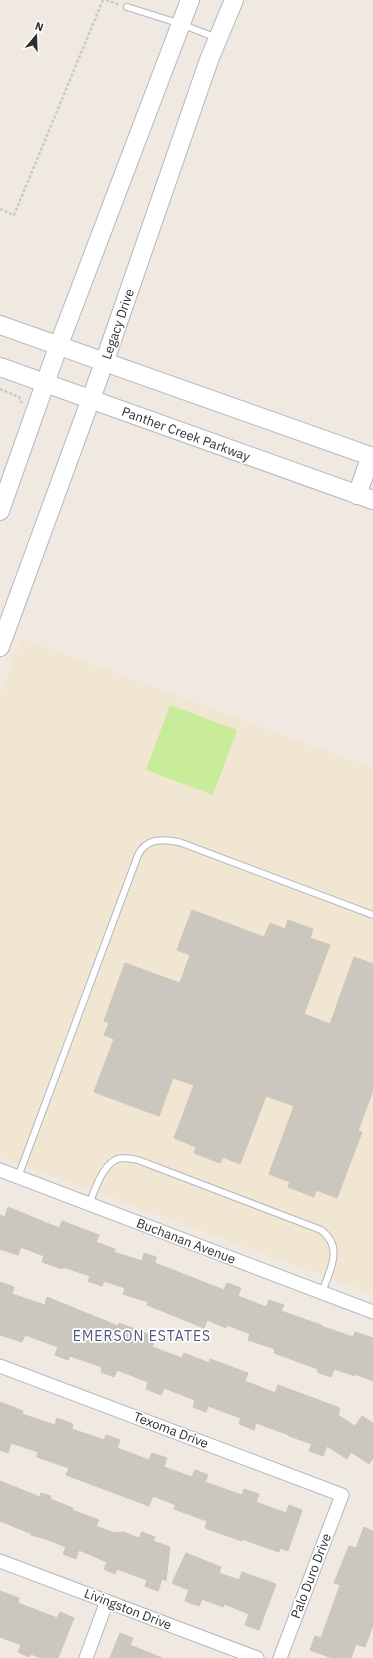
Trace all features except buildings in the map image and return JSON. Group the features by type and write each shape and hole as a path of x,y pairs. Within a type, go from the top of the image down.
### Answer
{"main road":[{"path":"0,512 58,346 190,0"},
{"name":"Legacy Drive","path":"0,647 91,400 218,38 234,0"},
{"path":"0,325 372,457 365,498"},
{"name":"Panther Creek Parkway","path":"0,367 365,498"}],"street":[{"name":"Buchanan Avenue","path":"0,1170 373,1312"},
{"name":"Texoma Drive","path":"0,1366 342,1495"},
{"name":"Palo Duro Drive","path":"280,1658 342,1495"},
{"name":"Livingston Drive","path":"0,1561 257,1658"},
{"path":"86,1658 107,1601"}],"lane":[{"path":"127,6 218,38"},
{"path":"18,1177 138,854 147,844 155,840 179,842 373,915"},
{"path":"89,1204 100,1177 110,1164 121,1158 138,1160 321,1230 328,1235 333,1246 334,1257 322,1292"}],"path":[{"path":"0,209 14,215 104,0 127,6"},
{"path":"0,389 19,397 24,405"}],"shaded area":[{"path":"21,638 373,768 373,1294 0,1157 0,696"}],"green space":[{"path":"170,705 237,730 213,795 146,770"}],"district":[{"name":"EMERSON ESTATES","path":"142,1336"}]}
